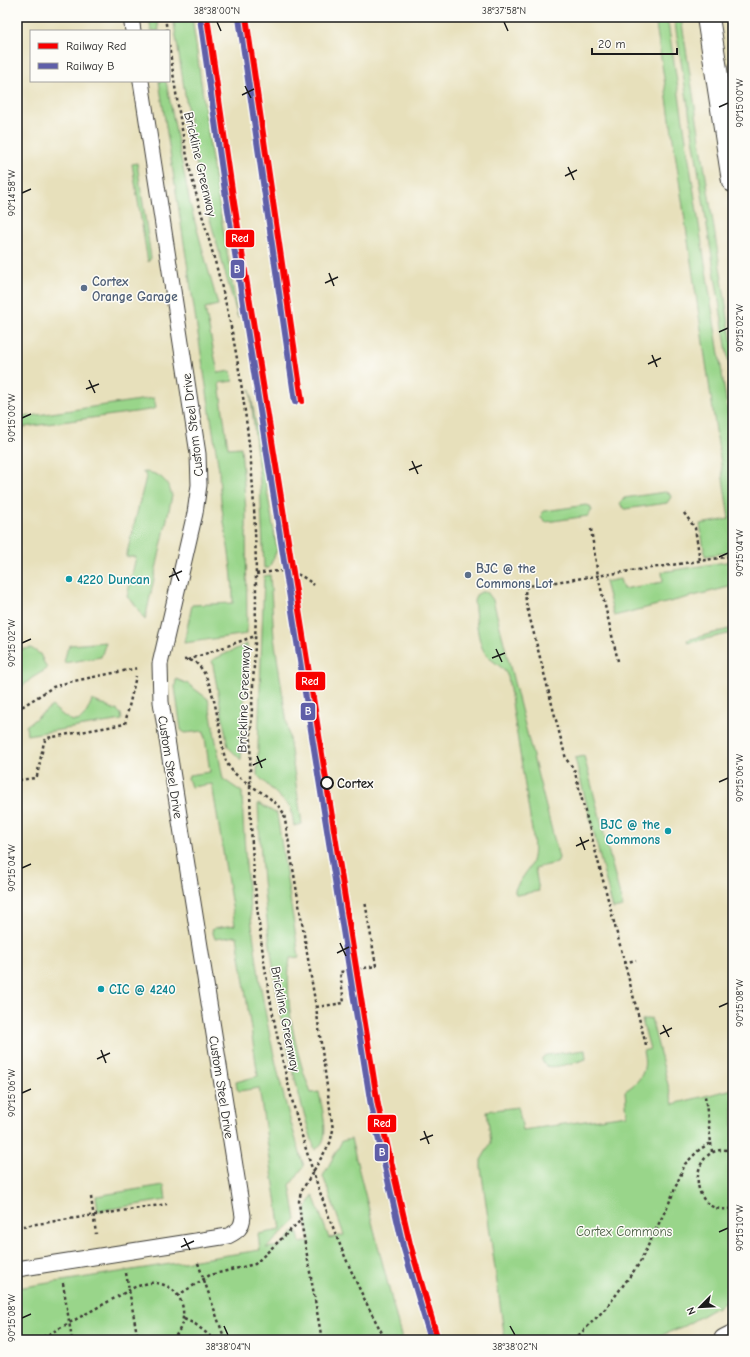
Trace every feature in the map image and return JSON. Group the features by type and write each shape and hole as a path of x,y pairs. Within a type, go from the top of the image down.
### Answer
{"street":[{"path":"708,17 733,181"},
{"path":"725,1340 733,1336"}],"lane":[{"path":"131,17 133,30"},
{"name":"Custom Steel Drive","path":"17,1269 228,1236 237,1232 242,1225 242,1208 161,702 160,664 195,513 198,478 194,427 141,82"}],"path":[{"path":"165,17 167,30"},
{"name":"Brickline Greenway","path":"170,51 190,170 222,290 241,383 251,468 256,574 250,784 251,826 255,876 268,981 287,1078 313,1172 344,1255 364,1300 386,1340"},
{"path":"684,513 695,528 700,561"},
{"path":"591,529 598,576 618,661"},
{"path":"646,1045 574,769 566,759 525,595 525,589 528,586 733,556"},
{"path":"256,574 278,570 288,571 303,575 314,585"},
{"path":"180,661 188,660 255,636"},
{"path":"188,660 199,667 209,682 214,695 223,751 229,768 276,803 284,814 316,1007 333,1130 330,1143 300,1196 301,1221 322,1340"},
{"path":"17,710 53,687 69,682 144,667"},
{"path":"17,767 19,782 35,778 37,776 44,742 47,738 125,724 138,668"},
{"path":"316,1007 344,1003 340,972 376,966 365,901"},
{"path":"624,963 636,960"},
{"path":"705,1096 712,1152"},
{"path":"574,1340 607,1307 639,1264 669,1203 684,1164 700,1148 711,1143"},
{"path":"733,1150 722,1149 712,1152 703,1161 698,1170 698,1187 704,1198 714,1206 721,1208 733,1208"},
{"path":"91,1197 96,1235"},
{"path":"17,1227 167,1204"},
{"path":"177,1296 203,1278 255,1264 301,1221"},
{"path":"196,1260 225,1340"},
{"path":"126,1271 138,1340"},
{"path":"38,1340 129,1290 142,1285 157,1283 169,1288 182,1304 184,1319 178,1334 172,1340"},
{"path":"63,1285 72,1340"},
{"path":"184,1319 195,1324 215,1340"}],"green space":[{"path":"149,17 157,17 159,30 151,30"},
{"path":"173,17 192,17 213,168 238,318 209,216 195,158"},
{"path":"655,17 667,17 733,445 733,552 705,556 700,524 729,519"},
{"path":"674,17 681,17 733,350 733,390"},
{"path":"159,82 166,82 190,204 218,305 205,308 218,373 231,371 233,381 219,383 228,448 241,447 246,511 247,634 184,643 192,605 233,603 233,586 221,503 219,470"},
{"path":"137,163 151,258 148,262 132,164"},
{"path":"250,389 277,550 269,568 264,568 260,483"},
{"path":"154,398 156,408 150,410 17,428 17,418"},
{"path":"142,472 158,475 162,478 168,486 172,496 145,620 133,602 127,597 136,557 126,557 146,477"},
{"path":"665,492 669,493 671,497 667,503 625,509 620,504 624,498"},
{"path":"586,505 590,506 592,510 588,516 546,522 541,517 542,512 545,511"},
{"path":"732,561 733,586 614,616 605,582 620,579 623,589 663,582 662,572"},
{"path":"270,575 274,637 302,824 294,826 291,808 257,775 264,576"},
{"path":"481,592 487,592 493,600 559,858 557,863 535,868 539,891 517,895 515,893 515,889 528,870 532,860 534,847 533,837 508,677 506,673 485,653 480,642 474,601 476,595"},
{"path":"733,628 733,637 732,633 688,643 687,640"},
{"path":"106,642 101,657 64,663 67,650 70,645"},
{"path":"247,644 241,760 228,747 212,660"},
{"path":"31,648 40,654 47,669 32,678 17,691 17,650"},
{"path":"176,679 188,684 208,699 223,779 242,792 248,887 260,981 278,1074 304,1166 290,1185 296,1220 266,1248 280,1246 297,1229 300,1243 310,1241 305,1211 313,1195 329,1238 344,1235 323,1176 342,1141 351,1139 402,1340 17,1340 17,1288 260,1250 258,1234 281,1230 259,1088 239,1091 237,1089 236,1082 258,1076 237,936 215,939 212,930 214,928 235,925 212,784 191,787 188,778 189,775 210,772 204,731 185,733 181,730 175,687"},
{"path":"92,700 118,711 121,714 122,720 27,735 26,726 52,706 65,717 75,721 80,720 84,716"},
{"path":"584,756 623,907 613,909 575,758"},
{"path":"258,803 277,814 299,957 290,958 288,991 292,1026 300,1061 311,1093 319,1092 325,1125 324,1138 315,1150 302,1108 282,1022 264,891"},
{"name":"Cortex Commons","path":"651,1018 673,1104 733,1089 733,1298 684,1326 650,1340 505,1340 481,1168 481,1160 491,1143 487,1111 518,1107 523,1130 627,1115 625,1091 639,1079 642,1074 645,1064 643,1051 650,1049 642,1020"},
{"path":"585,1050 586,1059 572,1063 549,1067 542,1061 542,1058 546,1055"},
{"path":"164,1185 166,1200 98,1211 96,1196"}],"rail line":[{"name":"Red","path":"207,17 232,190 378,1105 410,1244 438,1340"},
{"name":"Red","path":"246,17 302,401"},
{"name":"B","path":"200,18 225,191 371,1106 403,1246 431,1340"},
{"name":"B","path":"239,18 295,402"}],"place":[{"name":"Cortex Orange Garage","path":"84,288"},
{"name":"BJC @ the Commons Lot","path":"468,575"},
{"name":"4220 Duncan","path":"69,579"},
{"name":"Cortex","path":"327,783"},
{"name":"BJC @ the Commons","path":"668,831"},
{"name":"CIC @ 4240","path":"101,989"}]}
